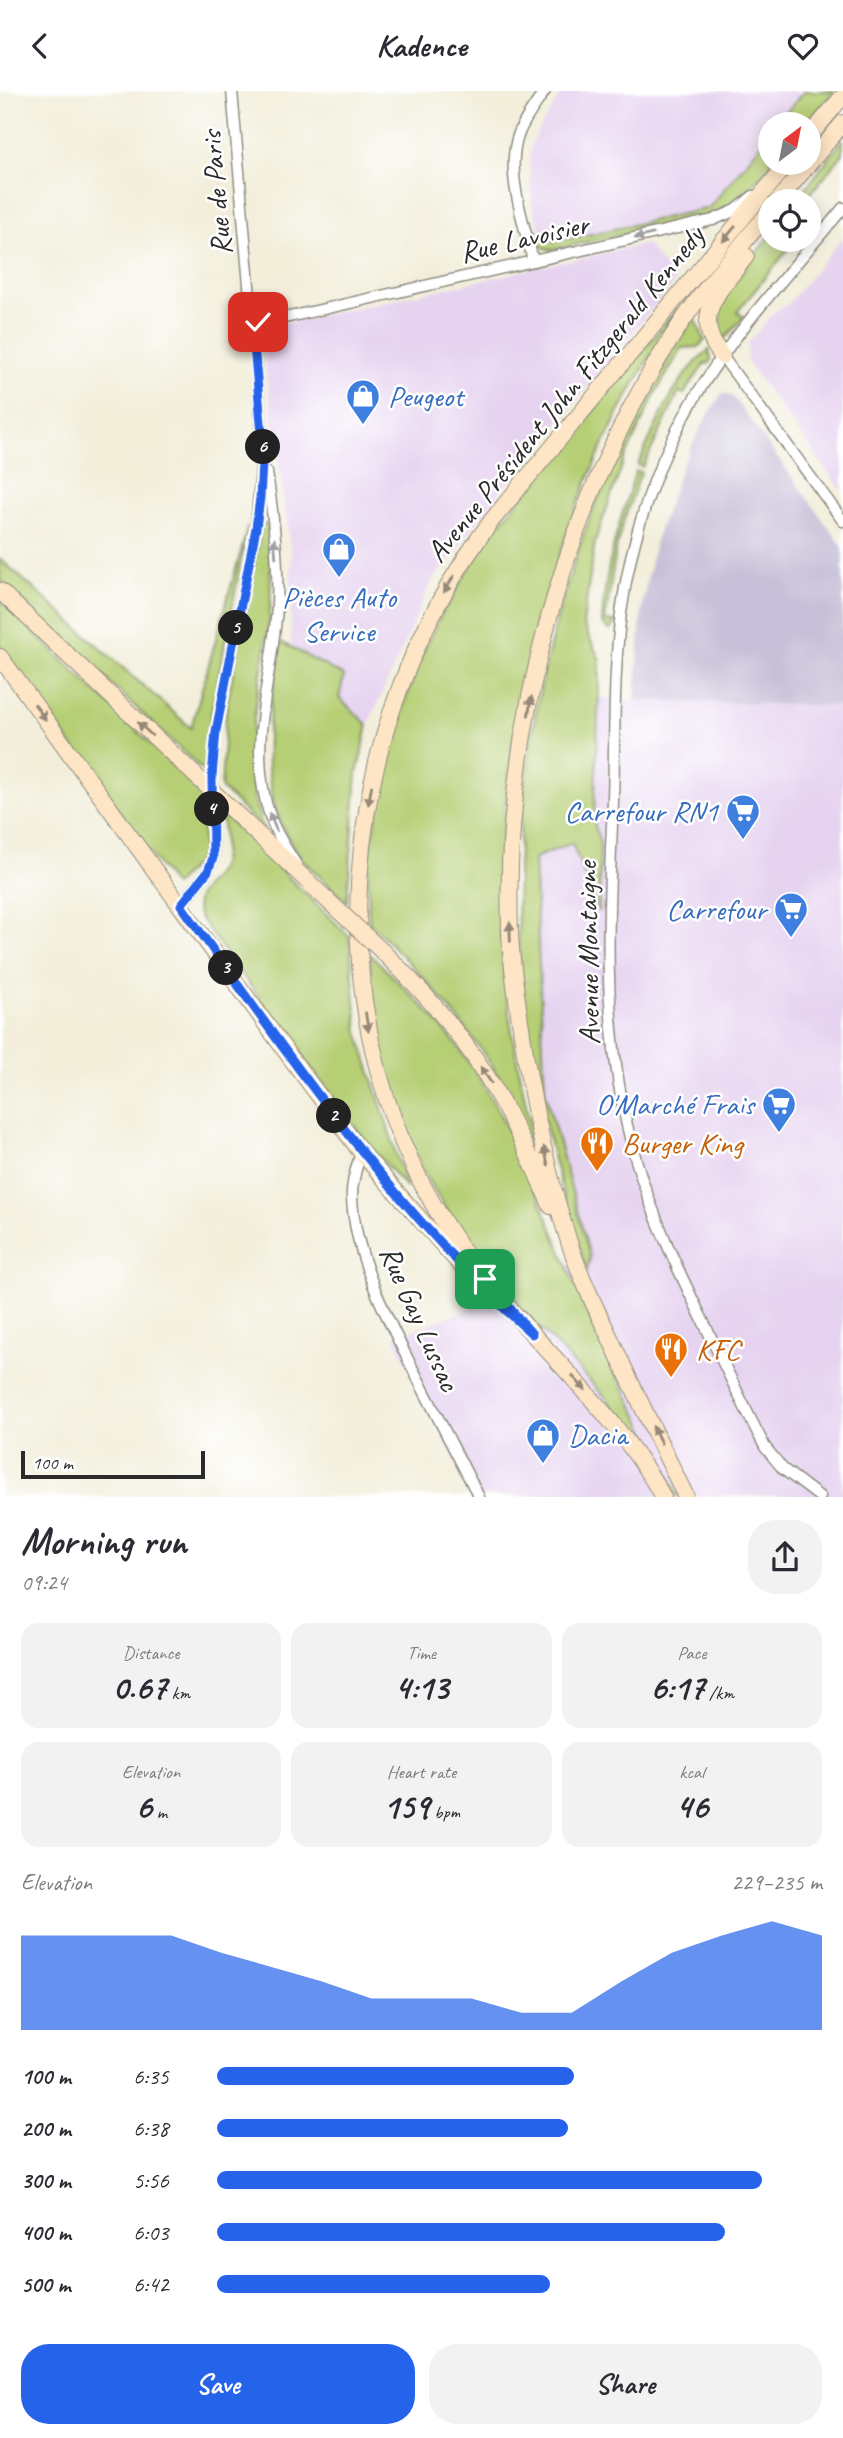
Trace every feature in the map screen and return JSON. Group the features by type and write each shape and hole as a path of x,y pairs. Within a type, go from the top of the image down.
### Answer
{"main road":[{"path":"821,122 843,96"},
{"path":"788,189 843,123"},
{"path":"795,189 822,148"},
{"name":"Avenue Président John Fitzgerald Kennedy","path":"663,1496 638,1455 607,1414 532,1334 473,1264 432,1203 409,1158 383,1089 366,1013 359,943 361,858 376,762 390,714 412,657 441,598 494,519 778,175"},
{"name":"Avenue Président John Fitzgerald Kennedy","path":"687,1496 579,1269 560,1214 534,1106 511,951 512,830 529,707 543,641 591,495 643,385 674,333 758,226"},
{"path":"722,356 706,330 708,312 758,240"},
{"path":"0,591 383,952 446,1020 493,1086 514,1125 579,1269"},
{"path":"0,657 290,1058 361,1151 464,1269 532,1334"}],"street":[{"name":"Rue de Paris","path":"181,905 208,871 213,858 212,776 216,731 259,513 263,445 232,91"},
{"path":"533,261 513,174 513,158 520,130 545,91"},
{"name":"Rue Lavoisier","path":"252,323 289,317 721,217 745,203 775,175"},
{"name":"Avenue Montaigne","path":"820,1496 790,1476 776,1463 765,1447 664,1239 639,1171 618,1082 610,1024 608,932 618,655 623,600 635,541 658,471 685,415 722,356 843,208"},
{"path":"722,356 843,521"},
{"path":"263,445 278,583 275,631 262,722 261,774 264,798 271,820 306,881"},
{"name":"Rue Gay Lussac","path":"361,1151 352,1195 356,1229 368,1267 398,1340 479,1496"}],"shaded area":[{"path":"562,91 804,91 787,112 758,112 758,148 709,208 555,243 541,233 532,204 529,160 532,142"},
{"path":"843,237 843,492 747,362 748,343 775,311 787,305"},
{"path":"646,244 675,281 501,491 431,583 368,725 339,698 344,676 291,646 291,551 260,329"},
{"path":"722,393 734,398 843,547 843,706 635,700 642,605 655,541 682,466"},
{"path":"553,694 635,700 843,706 843,1496 473,1496 394,1337 488,1302 590,1257 545,1092 542,1052 534,858"}],"green space":[{"path":"804,91 834,91 816,112 787,112"},
{"path":"843,140 843,154 814,189 805,189 816,175 821,175 821,169"},
{"path":"758,148 758,175 762,175 736,202 716,213 552,250 541,245 534,235 541,233 555,242 709,208"},
{"path":"758,251 786,252 737,312 744,317 724,339 718,337 714,330 716,307"},
{"path":"678,308 618,414 566,535 529,663 516,728 502,859 501,925 515,1048 540,1170 512,1101 478,1044 426,981 369,922 368,862 389,746 420,659 440,617 488,538"},
{"path":"694,317 705,340 698,347 682,348 655,394 624,460 595,541 583,624 600,660 594,822 600,844 599,912 572,843 534,858 545,1092 590,1257 587,1271 551,1147 526,1020 518,934 522,809 542,681 557,618 576,557 598,497 623,441"},
{"path":"709,350 711,360 708,364 705,363 684,394 679,392 643,467 638,465 676,388"},
{"path":"636,471 641,472 616,549 605,621 615,622 610,630 602,624 609,565"},
{"path":"262,524 268,524 270,604 255,706 251,757 256,807 265,831 221,788 226,710"},
{"path":"248,526 211,715 206,773 0,580 0,559 191,728"},
{"path":"0,600 202,793 203,852 200,859 174,886 0,646"},
{"path":"281,642 344,676 339,698 368,725 357,774 347,902 300,856 285,831 275,806 269,779 268,752 272,697"},
{"path":"222,813 349,936 358,1032 407,1188 368,1144 200,918 197,909 199,895 218,871 223,858"},
{"path":"370,954 414,997 455,1043 496,1107 530,1177 601,1342 679,1496 671,1496 646,1454 608,1400 489,1274 426,1177 407,1134 382,1061 371,989"}],"place":[{"name":"Peugeot","path":"363,426"},
{"name":"Pièces Auto Service","path":"339,579"},
{"name":"Carrefour RN1","path":"743,841"},
{"name":"Carrefour","path":"791,939"},
{"name":"O'Marché Frais","path":"779,1134"},
{"name":"Burger King","path":"597,1173"},
{"name":"KFC","path":"671,1379"},
{"name":"Dacia","path":"543,1465"}],"route":[{"path":"258,322 252,323 263,445 259,513 216,731 212,776 213,858 208,871 181,905 290,1058 361,1151 404,1203 489,1296 532,1334 485,1279"}]}
